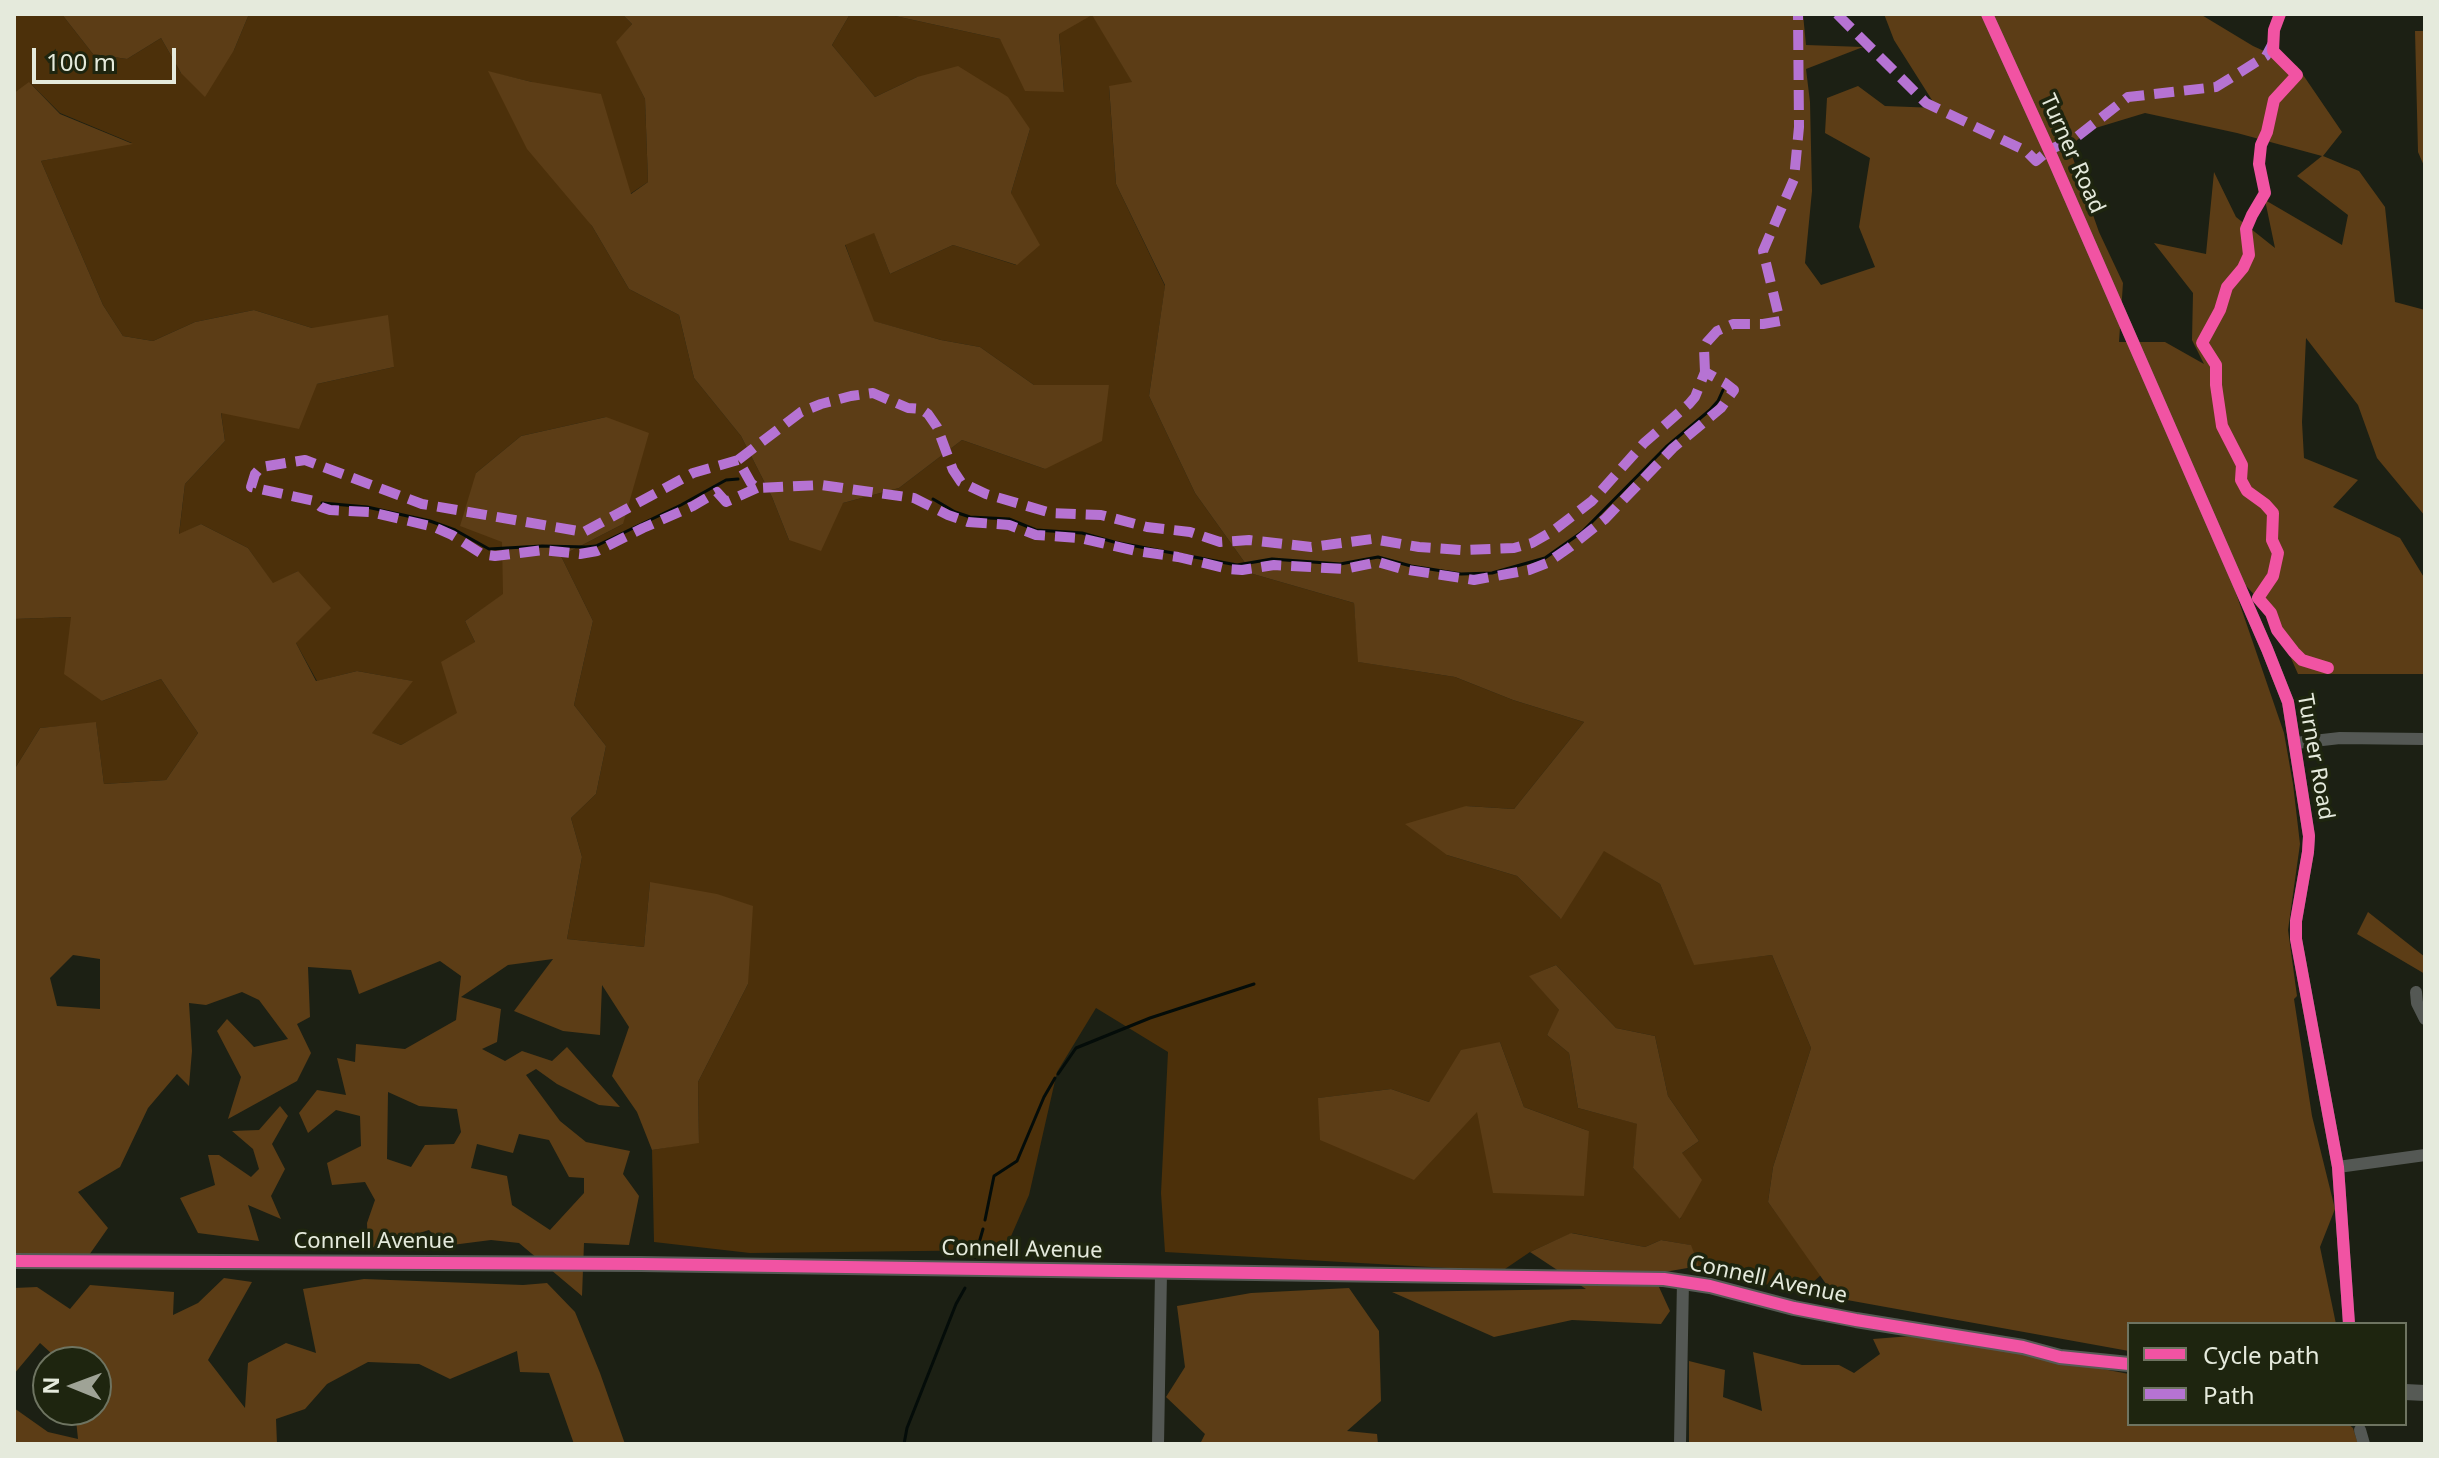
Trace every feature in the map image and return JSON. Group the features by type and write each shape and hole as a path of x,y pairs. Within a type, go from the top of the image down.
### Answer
{"street":[{"name":"Turner Road","path":"1987,14 2288,702 2309,836 2296,939 2320,1055 2338,1167 2349,1322"},
{"path":"2296,743 2340,738 2425,739"},
{"path":"2416,992 2417,1003 2425,1019"},
{"path":"2338,1167 2425,1155"},
{"name":"Connell Avenue","path":"14,1261 626,1263 1683,1281 1820,1314 2023,1347 2067,1351 2127,1364"},
{"path":"1158,1444 1161,1273"},
{"path":"1680,1444 1683,1281"},
{"path":"2360,1430 2364,1444"}],"shaded area":[{"path":"14,14 64,14 93,54 127,59 161,38 181,73 234,50 249,14 622,14 632,24 617,42 645,99 648,182 630,194 532,82 489,72 592,226 629,289 679,315 694,378 741,436 772,497 789,540 843,503 899,488 962,440 1045,469 1109,385 1034,385 980,347 941,340 873,321 845,244 874,232 890,274 953,245 1016,265 1011,193 1030,129 917,77 875,97 832,45 850,14 886,14 1000,39 1064,92 1059,33 1092,14 1133,83 1109,87 1116,184 1165,286 1149,396 1195,493 1253,574 1354,603 1359,662 1455,677 1513,700 1584,722 1514,809 1466,806 1447,855 1517,876 1560,918 1604,850 1660,884 1694,964 1772,955 1811,1048 1773,1167 1768,1202 1821,1275 1802,1292 1699,1266 1690,1245 1661,1240 1645,1247 1572,1233 1530,1252 1502,1271 1165,1252 1161,1193 1168,1052 1096,1008 1057,1072 1029,1195 1005,1250 750,1253 654,1242 652,1150 699,1142 698,1082 748,984 650,883 644,947 567,939 582,857 571,818 596,794 606,746 574,705 593,621 561,556 623,524 606,417 521,436 476,473 503,542 503,595 465,621 475,642 458,714 401,745 371,733 412,681 357,671 317,681 296,643 298,571 273,584 248,548 201,524 179,535 185,484 225,441 221,412 317,384 394,367 312,328 254,310 195,322 153,341 123,336 103,305 41,161 132,143 60,113 30,83 14,93","holes":["1556,965 1616,1028 1655,1036 1668,1096 1699,1141 1682,1153 1681,1219 1633,1168 1638,1124 1578,1108 1569,1053 1547,1035 1560,1011 1530,976","1500,1042 1524,1107 1589,1131 1477,1111 1319,1098 1391,1089 1429,1102"]},
{"path":"64,14 249,14 234,50 205,97 181,73 161,38 127,59 93,54"},
{"path":"622,14 850,14 832,45 875,97 917,77 958,66 1008,97 1030,129 1011,193 1040,245 1017,265 953,245 890,274 874,233 845,245 874,321 941,340 980,347 1034,385 1109,385 1102,441 1045,469 962,440 899,488 843,503 821,551 789,540 772,497 741,436 694,378 679,315 629,289 592,226 527,149 488,71 601,94 631,194 648,182 645,99 616,42 632,24"},
{"path":"886,14 1803,14 1806,45 1863,47 1806,69 1812,191 1805,263 1821,285 1875,267 1859,227 1870,158 1825,133 1827,98 1858,86 1885,106 1937,108 1894,40 1884,14 2200,14 2253,46 2297,66 2342,132 2323,156 2359,171 2385,207 2395,302 2425,310 2425,516 2377,458 2358,405 2306,338 2302,422 2304,458 2358,480 2333,507 2400,538 2425,579 2425,674 2298,674 2271,613 2226,564 2284,733 2293,784 2300,844 2288,930 2297,996 2294,999 2312,1116 2335,1209 2320,1247 2336,1322 2127,1322 2127,1351 1836,1298 1768,1202 1773,1167 1811,1048 1772,955 1694,965 1660,884 1604,851 1561,919 1517,876 1447,855 1405,824 1466,806 1514,809 1584,722 1513,700 1455,677 1358,662 1354,603 1253,574 1195,493 1149,396 1165,285 1116,184 1109,86 1132,82 1092,15 1059,34 1064,92 1025,91 1000,39","holes":["2145,113 2322,156 2297,176 2348,215 2342,245 2265,200 2275,248 2236,217 2214,172 2206,254 2154,243 2193,293 2192,340 2204,364 2165,342 2119,342 2123,283 2099,232 2069,147 2089,130"]},
{"path":"2415,31 2425,31 2425,168 2418,152"},
{"path":"29,82 60,114 133,144 41,161 103,305 123,336 153,341 195,322 254,310 312,328 388,315 394,367 317,384 299,429 221,413 225,441 185,484 179,534 201,524 248,548 273,583 298,571 331,608 296,643 316,681 357,671 413,681 372,733 401,745 457,713 441,662 475,642 465,621 503,594 502,542 460,526 476,473 521,436 606,417 649,433 623,524 561,556 593,621 574,705 606,746 596,794 571,818 582,857 567,939 644,947 650,882 717,894 753,906 748,984 698,1082 699,1143 652,1150 637,1112 612,1076 629,1027 602,985 600,1035 563,1031 514,1011 553,959 508,965 461,997 501,1009 497,1042 482,1049 505,1061 522,1051 552,1061 567,1047 620,1107 599,1105 557,1084 536,1069 526,1075 560,1121 586,1142 630,1151 623,1174 639,1196 629,1245 584,1243 582,1296 519,1243 491,1240 444,1246 429,1230 368,1249 367,1223 375,1200 365,1182 332,1185 327,1163 361,1146 360,1116 336,1110 308,1133 299,1113 317,1090 346,1095 337,1058 355,1062 356,1044 405,1049 456,1020 461,976 440,961 359,994 351,970 308,967 310,1017 297,1024 311,1053 297,1081 228,1119 241,1077 217,1031 227,1019 254,1047 288,1039 259,1000 242,992 206,1005 189,1003 192,1051 189,1086 177,1074 148,1108 120,1167 78,1192 108,1228 87,1258 14,1253 14,770 40,728 96,722 104,784 166,780 198,733 161,679 102,701 64,674 71,617 14,619 14,93","holes":["73,955 100,959 100,1009 57,1006 50,978","388,1092 419,1106 457,1109 461,1132 454,1144 425,1145 411,1167 387,1159","519,1134 549,1140 569,1177 584,1178 584,1193 550,1230 512,1205 507,1176 471,1168 477,1144 513,1153"]},
{"path":"71,617 102,701 161,679 198,733 166,780 104,784 96,723 40,728 14,770 14,619"},
{"path":"2368,912 2425,957 2425,974 2357,934"},
{"path":"1556,965 1616,1028 1655,1036 1668,1096 1699,1141 1682,1153 1702,1180 1680,1219 1633,1168 1637,1124 1578,1108 1569,1053 1547,1035 1559,1010 1529,976"},
{"path":"1500,1042 1524,1107 1589,1131 1584,1196 1493,1193 1477,1112 1414,1180 1320,1140 1318,1098 1391,1089 1429,1102 1461,1050"},
{"path":"280,1106 288,1116 272,1144 285,1169 271,1196 281,1219 248,1205 259,1241 198,1233 180,1198 215,1185 208,1155 219,1155 251,1177 259,1169 253,1149 232,1131 259,1130"},
{"path":"1571,1233 1645,1247 1661,1240 1691,1245 1699,1266 1653,1274 1670,1311 1661,1324 1572,1320 1494,1337 1392,1292 1586,1289 1530,1252"},
{"path":"224,1278 252,1282 208,1360 245,1408 248,1363 286,1343 316,1353 303,1289 364,1279 523,1285 547,1283 575,1312 625,1444 574,1444 549,1373 520,1372 517,1351 450,1379 419,1364 368,1362 327,1384 305,1409 276,1419 277,1444 14,1444 14,1408 32,1421 32,1426 78,1439 77,1426 112,1426 112,1346 43,1346 40,1343 32,1346 32,1353 14,1374 14,1288 37,1287 70,1309 90,1285 174,1292 173,1315 198,1303"},
{"path":"1349,1288 1379,1331 1381,1401 1347,1431 1377,1434 1378,1444 1200,1444 1205,1434 1166,1397 1185,1367 1177,1306 1251,1293"},
{"path":"1924,1335 2127,1374 2127,1426 2350,1426 2358,1444 1689,1444 1689,1361 1725,1370 1723,1397 1762,1411 1753,1352 1802,1365 1839,1365 1854,1373 1880,1354 1873,1339"}],"waterway":[{"path":"933,499 970,517 1009,519 1036,530 1082,533 1237,565 1272,559 1340,564 1378,557 1461,574 1492,573 1545,558 1582,532 1666,447 1710,410 1723,390"},
{"path":"322,503 367,507 430,521 455,530 489,549 586,547 596,546 726,480 738,479"},
{"path":"1058,1074 1076,1048 1150,1018 1254,984"},
{"path":"985,1220 994,1176 1017,1161 1055,1078"},
{"path":"975,1257 983,1229"},
{"path":"904,1444 907,1428 965,1288"}],"marked path":[{"path":"1705,372 1704,348 1717,331 1733,324 1780,321 1763,251 1794,179 1799,127 1798,14"},
{"path":"1837,14 1926,103 2026,151 2036,161 2049,150 2074,139 2128,97 2216,87 2266,56 2274,41"},
{"path":"738,460 801,412 851,396 873,393 928,414 937,427 953,470 961,482 986,494 1051,513 1101,515 1147,527 1190,532 1220,542 1249,540 1311,547 1372,539 1462,550 1514,548 1532,543 1553,531 1592,501 1644,443 1689,404 1705,372 1734,390 1721,408 1673,448 1605,519 1570,547 1547,563 1529,570 1474,580 1402,569 1378,562 1344,569 1274,565 1229,569 1080,538 1036,535 1009,525 968,522 914,498 821,485 757,488 738,460 693,473 584,532 422,504 305,460 261,467 251,487 314,501 330,510 371,512 434,527 482,554 495,556 543,550 580,554 597,551 717,492 726,502 757,488"}],"cycle path":[{"path":"1987,14 2288,702 2309,836 2296,939 2338,1167 2349,1322"},
{"path":"2280,14 2274,30 2273,51 2297,75 2274,100 2261,145 2259,164 2265,193 2246,229 2249,255 2243,268 2227,287 2220,310 2202,343 2216,365 2222,426 2242,465 2241,480 2247,491 2273,513 2272,540 2278,553 2273,576 2258,598 2271,613 2277,630 2294,652 2302,660 2328,668"},
{"path":"14,1261 641,1264 1664,1279 1710,1286 1856,1320 2023,1347 2060,1357 2127,1364"}]}
